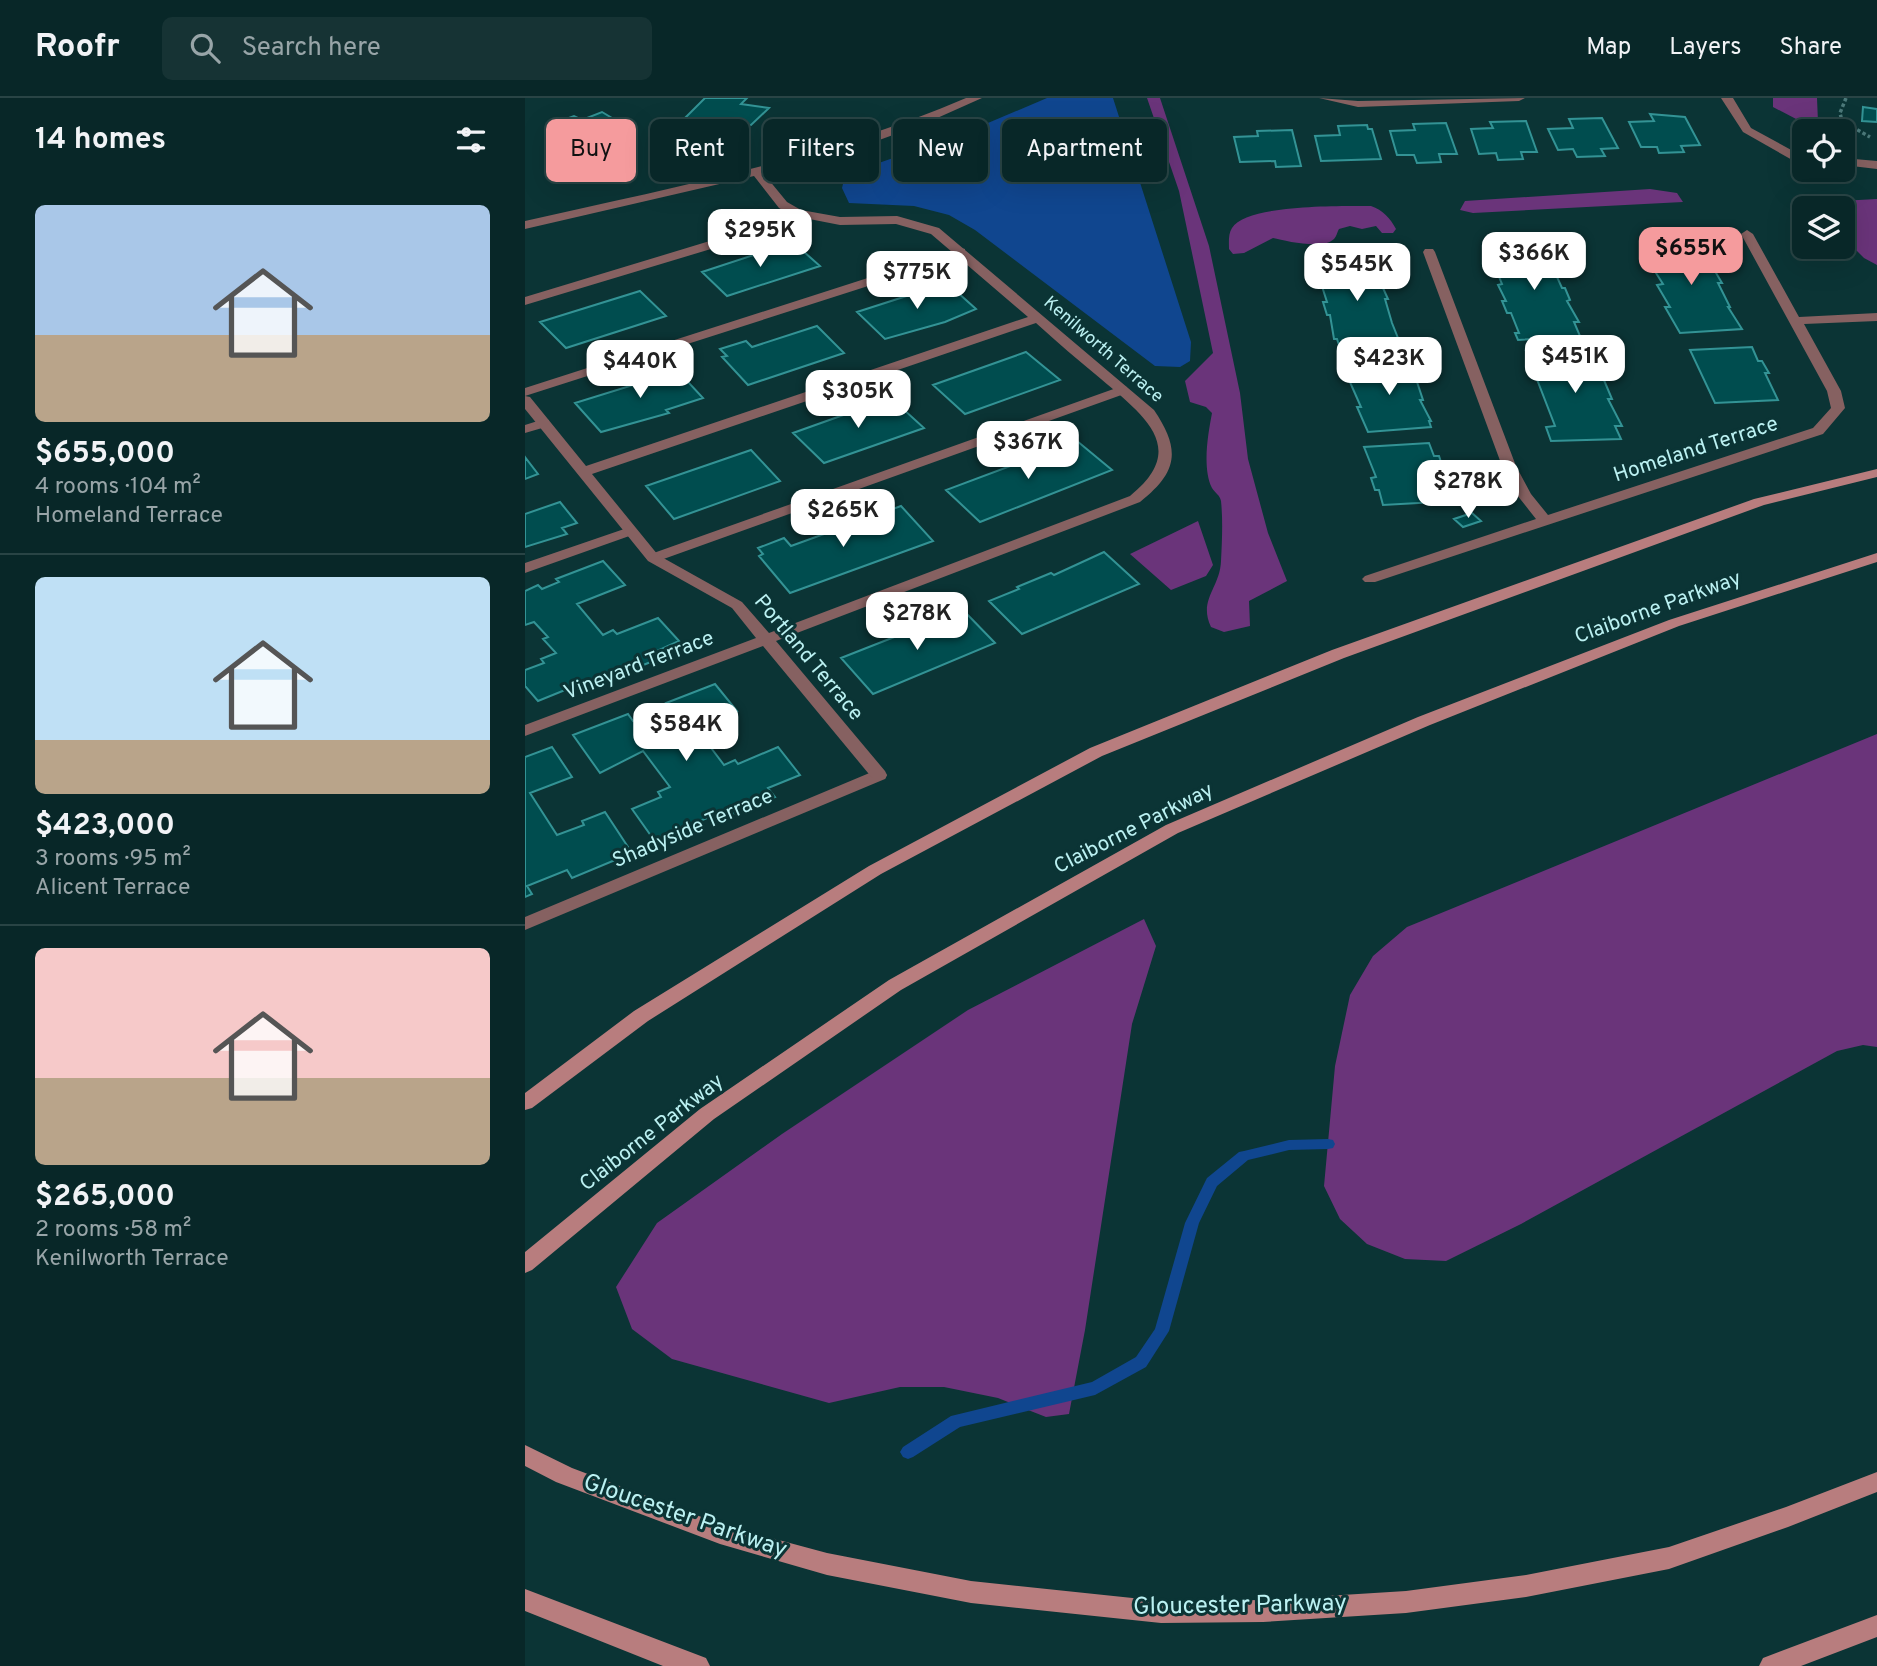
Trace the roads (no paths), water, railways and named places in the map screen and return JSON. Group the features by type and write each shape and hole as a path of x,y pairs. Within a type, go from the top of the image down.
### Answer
{"main road":[{"path":"525,1103 641,1016 875,870 1096,752 1338,654 1759,502 1877,473"},
{"name":"Claiborne Parkway","path":"525,1264 707,1114 895,985 1173,829 1425,721 1674,623 1877,557"},
{"name":"Gloucester Parkway","path":"525,1455 564,1475 720,1534 827,1564 971,1592 1161,1612 1263,1611 1406,1602 1526,1586 1669,1558 1788,1517 1877,1482"},
{"path":"525,1600 676,1660 698,1666"},
{"path":"1771,1666 1877,1626"}],"street":[{"path":"525,225 755,170 881,136 976,98"},
{"path":"1325,98 1358,104 1519,98"},
{"path":"1727,98 1747,130 1792,155"},
{"path":"1855,163 1877,165"},
{"name":"Kenilworth Terrace","path":"755,170 783,205 797,213 829,220 897,220 935,231 1149,413 1160,428 1166,457 1163,472 1153,486 1135,499 767,640"},
{"path":"525,301 771,227 797,213"},
{"name":"Homeland Terrace","path":"1370,579 1818,431 1838,408 1833,391 1748,234"},
{"path":"525,392 961,252"},
{"path":"1429,253 1509,466 1524,495 1545,521"},
{"path":"1793,321 1877,317"},
{"path":"583,472 1038,318"},
{"path":"653,558 1122,390"},
{"name":"Portland Terrace","path":"525,400 653,558 672,572 711,589 737,605 879,775"},
{"path":"525,429 544,423"},
{"path":"525,568 630,531"},
{"name":"Vineyard Terrace","path":"525,731 767,640"},
{"name":"Shadyside Terrace","path":"525,924 879,775"}],"water":[{"path":"1047,98 1113,98 1120,119 1002,119 1002,182 1140,182 1191,342 1190,361 1180,367 1155,366 975,230 949,215 914,206 849,203 842,188 844,182 879,182 879,163 893,158 893,182 988,182 988,123"}],"waterway":[{"path":"908,1452 956,1421 1095,1388 1141,1362 1162,1331 1192,1223 1212,1182 1244,1156 1289,1145 1328,1144"}]}
